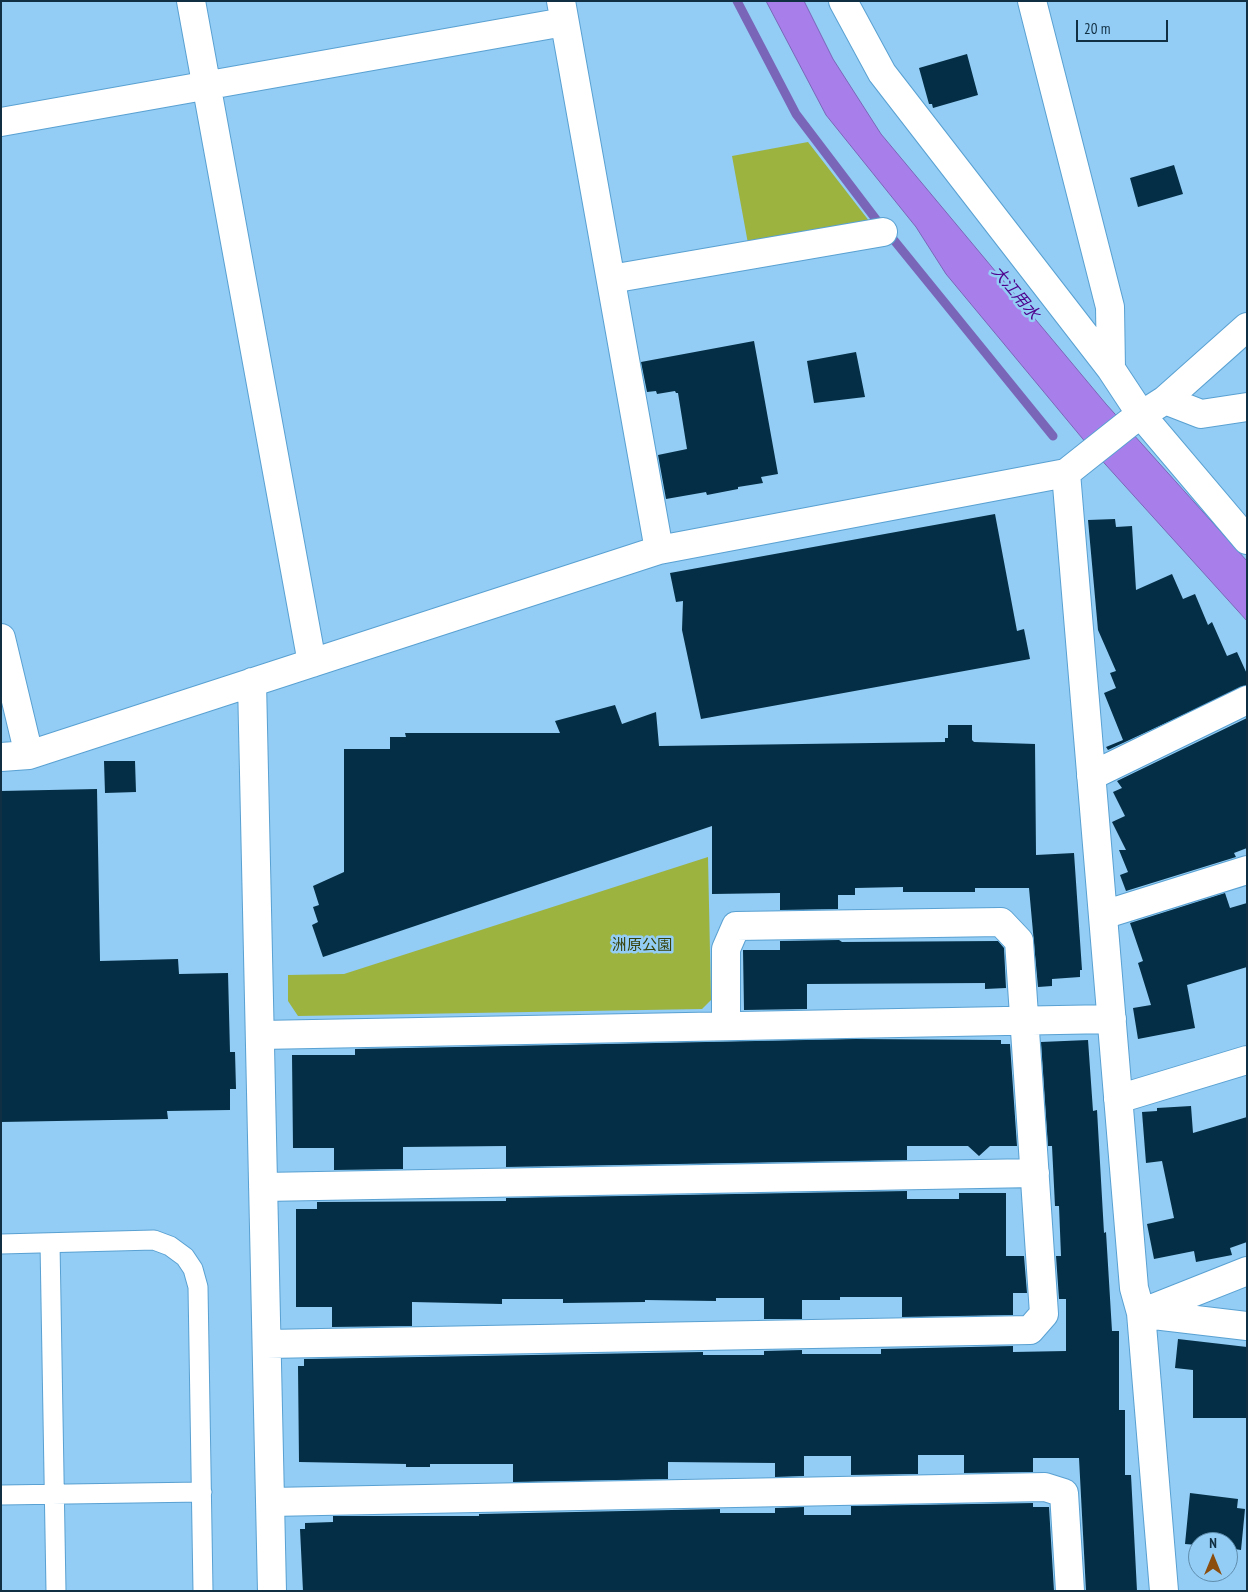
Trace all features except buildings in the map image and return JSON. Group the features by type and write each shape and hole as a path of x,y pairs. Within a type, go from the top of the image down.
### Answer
{"street":[{"path":"191,1 312,663"},
{"path":"843,1 882,73 1111,369 1136,420 1247,540"},
{"path":"1032,1 1110,306 1111,369"},
{"path":"1,122 206,86 562,12 659,550"},
{"path":"610,279 883,232"},
{"path":"1,757 29,755 659,550 1066,473 1165,400 1247,327"},
{"path":"1165,400 1200,414 1247,407"},
{"path":"1066,473 1134,1288 1141,1313 1167,1590"},
{"path":"1,638 29,755"},
{"path":"252,682 272,1591"},
{"path":"1091,776 1247,700"},
{"path":"1103,915 1247,870"},
{"path":"267,1344 1030,1330 1044,1314 1019,942 1001,922 736,926 726,949 726,1024"},
{"path":"260,1035 726,1024 1112,1019"},
{"path":"1118,1099 1247,1060"},
{"path":"263,1187 1035,1173"},
{"path":"1141,1313 1247,1271"},
{"path":"1141,1313 1247,1326"},
{"path":"270,1502 1045,1487 1064,1493 1070,1591"}],"lane":[{"path":"1,1244 154,1240 170,1246 185,1257 194,1269 198,1287 203,1591"},
{"path":"50,1243 56,1591"},
{"path":"1,1495 202,1492"}],"green space":[{"path":"808,142 873,226 749,249 732,156"},
{"name":"洲原公園","path":"708,857 711,1000 702,1009 298,1016 288,1001 288,975 344,974"}],"shaded area":[{"path":"766,1 804,1 833,59 881,134 1106,404 1247,561 1247,621 1087,444 946,274 916,227 826,115"}],"waterway":[{"path":"737,1 796,114 878,222"},
{"path":"893,239 1053,436"}],"water label":[{"name":"大江用水","path":"1015,293"}]}
